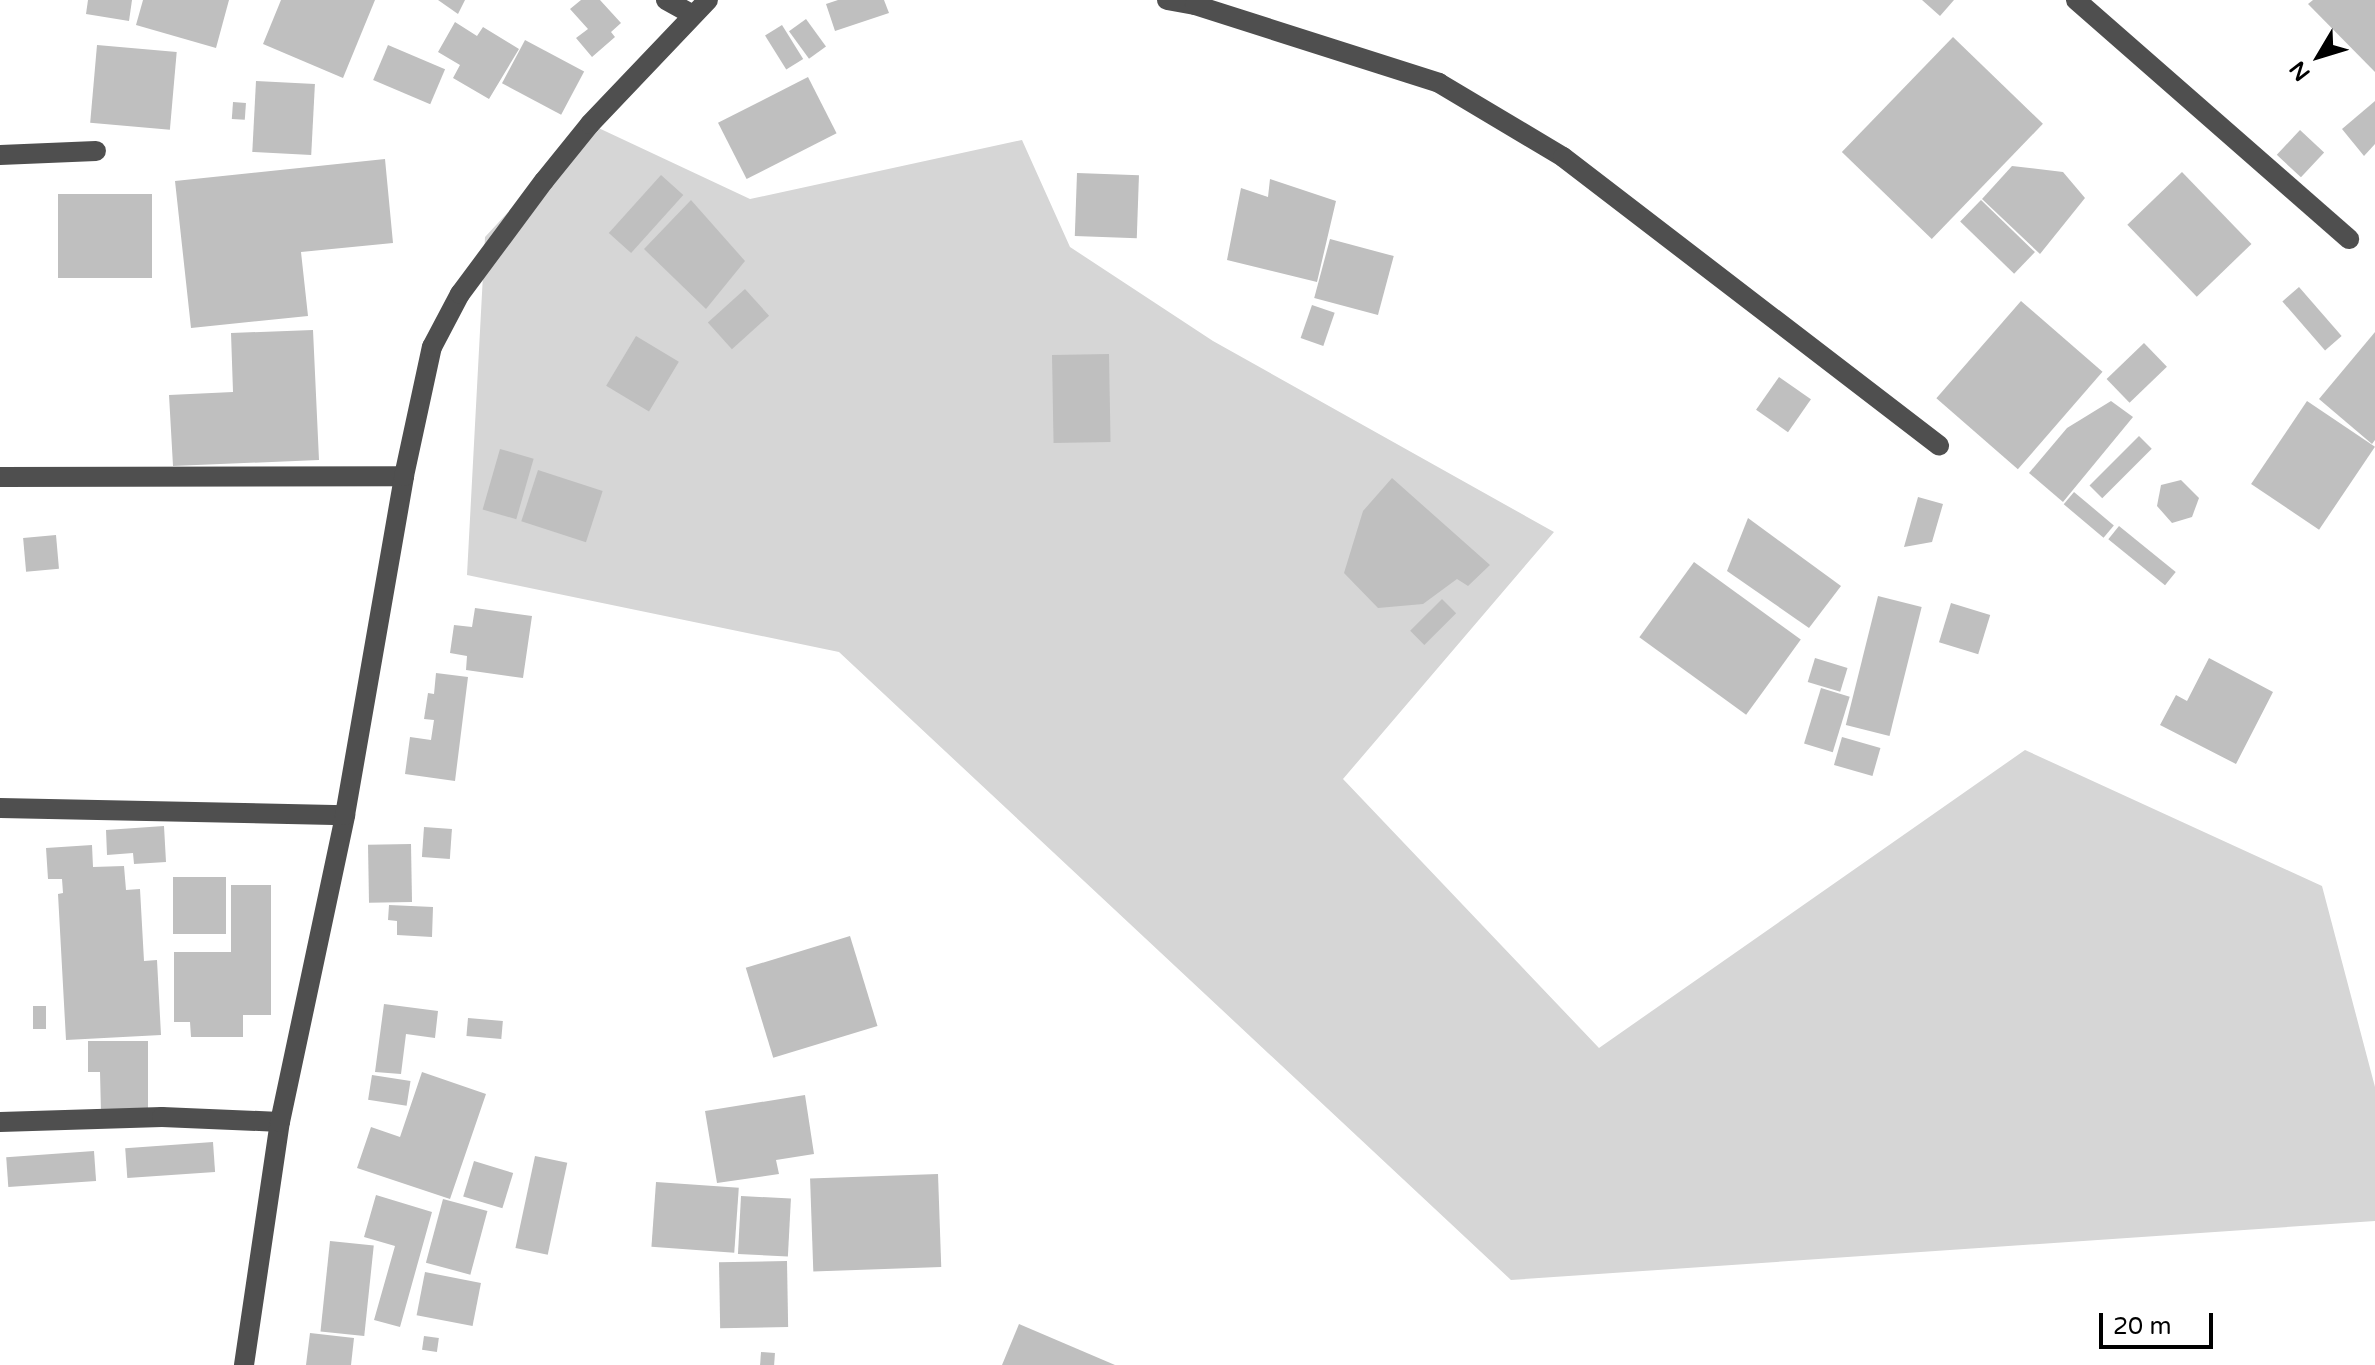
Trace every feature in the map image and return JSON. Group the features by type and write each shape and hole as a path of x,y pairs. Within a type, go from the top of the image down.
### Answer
{"street":[{"path":"666,0 701,7"},
{"path":"1167,0 1196,2 1439,83 1563,157 1939,445"},
{"path":"2076,0 2349,239"},
{"path":"244,1365 280,1122 345,815 404,476 432,347 460,294 590,124 701,7"},
{"path":"0,155 96,151"},
{"path":"0,477 404,476"},
{"path":"0,808 345,815"},
{"path":"0,1122 162,1117 280,1122"}],"shaded area":[{"path":"590,124 750,199 1022,140 1070,247 1213,341 1554,532 1343,779 1599,1048 2025,750 2322,886 2375,1087 2375,1221 1511,1280 839,652 467,575 485,237"}],"building":[{"path":"88,0 132,0 129,21 86,14"},
{"path":"143,0 229,0 216,48 136,25"},
{"path":"281,0 375,0 343,78 263,44"},
{"path":"438,0 465,0 458,14"},
{"path":"581,0 600,0 621,23 611,32 615,37 592,57 576,38 588,29 570,9"},
{"path":"838,0 884,0 889,13 835,31 826,4"},
{"path":"1922,0 1954,0 1940,16"},
{"path":"2313,0 2375,0 2375,72 2308,4"},
{"path":"806,19 826,47 809,59 789,31"},
{"path":"455,22 477,36 483,27 519,49 489,99 453,78 460,65 438,52"},
{"path":"782,25 803,59 786,70 765,36"},
{"path":"1953,37 2043,124 1932,239 1842,152"},
{"path":"525,40 584,71 561,115 502,83"},
{"path":"97,45 177,52 170,130 90,123"},
{"path":"388,45 445,69 430,104 373,80"},
{"path":"808,77 837,133 747,179 718,123"},
{"path":"256,81 315,84 311,155 252,152"},
{"path":"2375,101 2375,144 2364,156 2342,129"},
{"path":"233,102 246,103 245,120 232,119"},
{"path":"2300,130 2324,153 2301,177 2277,155"},
{"path":"385,159 393,243 301,252 308,316 191,328 175,181"},
{"path":"2012,166 2063,172 2085,198 2040,254 1982,199"},
{"path":"2182,172 2251,244 2197,297 2127,225"},
{"path":"1077,173 1139,175 1137,238 1075,236"},
{"path":"661,175 683,195 631,253 609,233"},
{"path":"1270,179 1336,201 1317,282 1227,260 1241,188 1268,197"},
{"path":"58,194 152,194 152,278 58,278"},
{"path":"691,200 745,261 706,309 644,249"},
{"path":"1981,200 2035,252 2014,274 1960,222"},
{"path":"1330,239 1394,256 1378,315 1314,298"},
{"path":"2299,287 2342,336 2325,350 2282,301"},
{"path":"745,289 769,316 732,349 708,322"},
{"path":"2021,301 2103,372 2018,469 1936,398"},
{"path":"1312,305 1335,313 1323,346 1301,338"},
{"path":"313,330 319,460 173,466 169,395 233,392 231,333"},
{"path":"2375,332 2375,440 2372,444 2319,399"},
{"path":"636,336 679,362 649,411 606,386"},
{"path":"2144,343 2167,367 2130,403 2107,379"},
{"path":"1109,354 1111,442 1054,443 1052,355"},
{"path":"1779,377 1811,399 1788,432 1756,410"},
{"path":"2111,401 2133,417 2063,502 2029,473 2067,428"},
{"path":"2307,401 2375,447 2319,530 2251,484"},
{"path":"2139,436 2152,449 2102,498 2090,485"},
{"path":"500,449 534,459 516,519 483,510"},
{"path":"538,470 603,491 586,542 521,521"},
{"path":"1392,478 1490,565 1468,586 1457,579 1423,604 1378,608 1344,573 1363,511"},
{"path":"2181,480 2199,498 2192,517 2172,523 2157,506 2161,485"},
{"path":"2074,492 2114,525 2104,538 2064,504"},
{"path":"1918,497 1943,504 1932,542 1904,547"},
{"path":"1748,518 1841,586 1809,628 1727,571"},
{"path":"2119,526 2176,572 2165,585 2108,539"},
{"path":"56,535 59,569 26,572 23,538"},
{"path":"1694,562 1801,640 1746,715 1639,637"},
{"path":"1878,596 1922,607 1889,736 1846,725"},
{"path":"1442,599 1456,613 1424,645 1410,631"},
{"path":"1951,603 1990,615 1978,654 1939,642"},
{"path":"475,608 532,616 523,678 466,670 467,656 450,653 454,625 472,627"},
{"path":"1815,658 1848,668 1840,692 1808,682"},
{"path":"2209,658 2273,692 2236,764 2160,725 2176,695 2187,701"},
{"path":"436,673 468,677 455,781 405,774 410,737 431,740 434,720 424,719 428,693 434,694"},
{"path":"1821,688 1850,697 1833,752 1804,743"},
{"path":"1842,737 1880,748 1872,776 1834,765"},
{"path":"164,826 166,862 134,864 133,853 107,855 106,830"},
{"path":"424,827 452,829 450,859 422,857"},
{"path":"411,844 412,902 369,903 368,845"},
{"path":"92,845 93,867 124,866 126,890 140,889 144,961 157,960 161,1035 66,1040 58,894 63,893 62,879 48,879 46,848"},
{"path":"173,877 226,877 226,934 173,934"},
{"path":"231,885 271,885 271,1015 243,1015 243,1037 191,1037 190,1022 174,1022 174,952 231,952"},
{"path":"389,905 433,907 432,937 397,935 397,921 388,920"},
{"path":"850,936 877,1026 773,1058 746,968"},
{"path":"384,1004 438,1011 435,1038 406,1034 401,1074 375,1072"},
{"path":"33,1006 46,1006 46,1029 33,1029"},
{"path":"468,1018 503,1021 501,1039 466,1036"},
{"path":"88,1041 148,1041 148,1113 101,1113 100,1072 88,1072"},
{"path":"422,1072 486,1094 450,1199 357,1168 371,1127 400,1137"},
{"path":"372,1075 411,1081 407,1106 368,1100"},
{"path":"805,1095 814,1154 776,1160 779,1174 717,1183 705,1111"},
{"path":"213,1142 215,1172 127,1178 125,1148"},
{"path":"94,1151 96,1181 8,1187 6,1157"},
{"path":"535,1156 567,1163 548,1255 515,1248"},
{"path":"474,1161 513,1173 502,1208 463,1196"},
{"path":"938,1174 941,1267 813,1271 810,1178"},
{"path":"656,1182 739,1188 734,1253 651,1247"},
{"path":"376,1195 432,1212 400,1327 374,1320 395,1246 364,1237"},
{"path":"741,1196 791,1199 788,1257 738,1254"},
{"path":"443,1199 487,1211 470,1275 426,1263"},
{"path":"330,1241 374,1246 364,1336 320,1332"},
{"path":"787,1261 788,1327 720,1328 719,1262"},
{"path":"425,1272 481,1283 473,1326 417,1315"},
{"path":"1019,1324 1115,1365 1002,1365"},
{"path":"310,1333 354,1338 351,1365 306,1365"},
{"path":"424,1336 439,1338 437,1352 422,1350"},
{"path":"761,1352 775,1353 774,1365 760,1365"}]}
